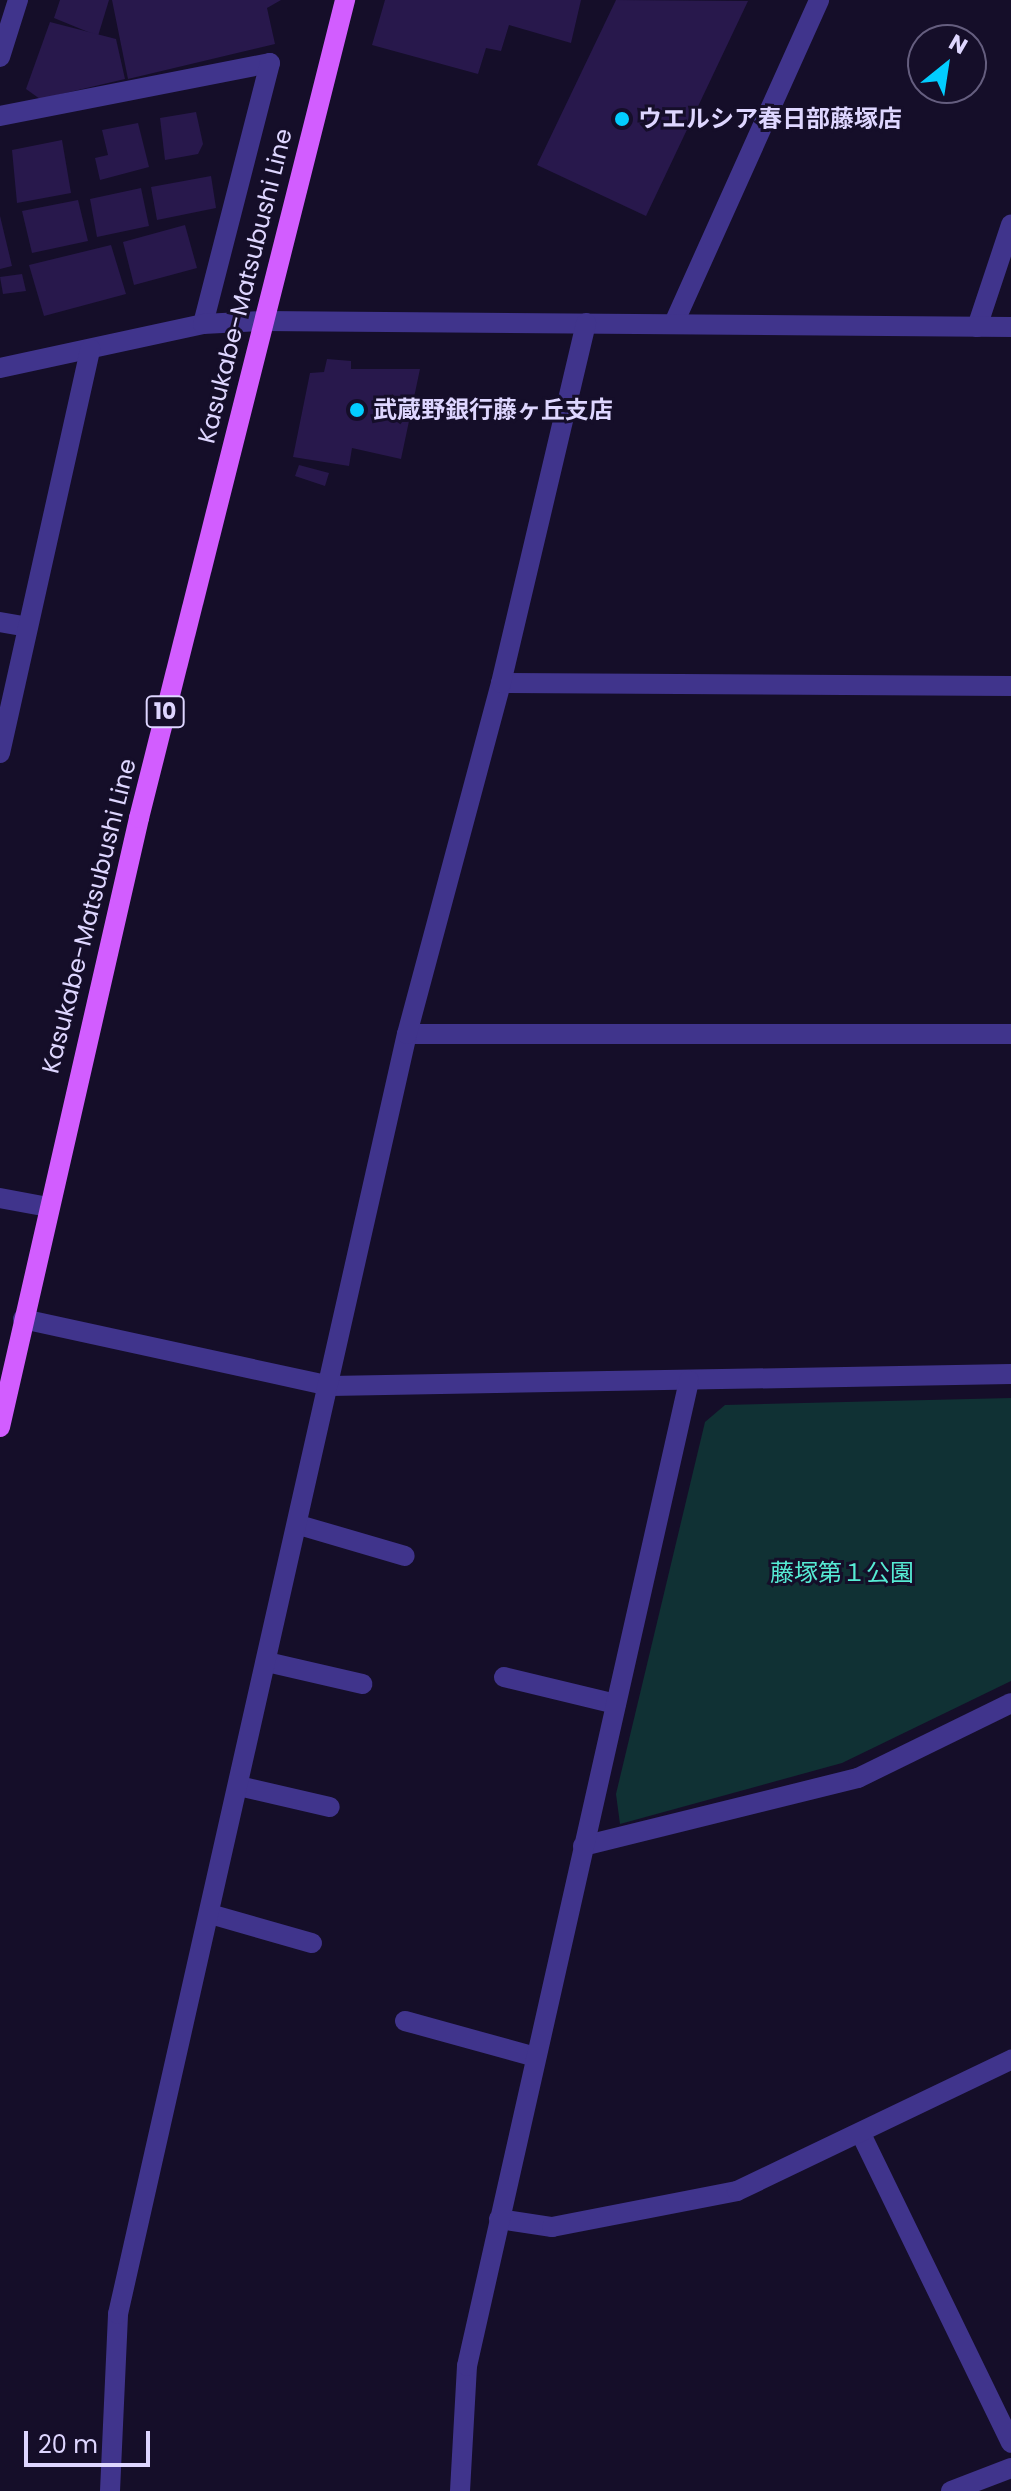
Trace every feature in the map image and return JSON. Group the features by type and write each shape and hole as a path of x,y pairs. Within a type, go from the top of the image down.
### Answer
{"main road":[{"name":"Kasukabe-Matsubushi Line","path":"0,1427 48,1207 262,321 345,0"}],"street":[{"path":"0,57 18,0"},
{"path":"674,323 819,0"},
{"path":"0,116 270,63 203,324"},
{"path":"977,327 1011,225"},
{"path":"0,368 203,324 262,321 1011,327"},
{"path":"110,2491 118,2314 299,1525 407,1034 501,683 586,323"},
{"path":"0,753 90,349"},
{"path":"0,622 28,627"},
{"path":"501,683 1011,686"},
{"path":"407,1034 1011,1034"},
{"path":"0,1198 48,1207"},
{"path":"23,1319 330,1386 1011,1374"},
{"path":"460,2491 467,2366 689,1381"},
{"path":"299,1525 405,1556"},
{"path":"267,1662 362,1684"},
{"path":"504,1677 616,1704"},
{"path":"583,1846 858,1778 1011,1703"},
{"path":"239,1786 330,1807"},
{"path":"210,1914 312,1943"},
{"path":"405,2021 536,2057"},
{"path":"499,2219 552,2227 737,2191 862,2136 1011,2060"},
{"path":"862,2136 1011,2443"},
{"path":"951,2491 1011,2468"}],"green space":[{"name":"藤塚第１公園","path":"1011,1398 1011,1681 842,1763 620,1824 616,1794 705,1422 725,1405"}],"building":[{"path":"60,0 109,0 98,36 54,18"},
{"path":"112,0 281,0 267,8 275,44 128,79"},
{"path":"385,0 581,0 571,43 509,25 501,51 486,48 478,74 372,45"},
{"path":"616,0 748,1 646,216 537,165"},
{"path":"50,22 116,39 125,79 40,99 26,89"},
{"path":"196,112 203,144 198,154 165,160 160,118"},
{"path":"138,123 149,167 100,180 95,158 108,155 102,130"},
{"path":"62,140 71,193 17,203 12,150"},
{"path":"211,176 216,208 157,220 151,187"},
{"path":"141,188 149,226 97,237 90,199"},
{"path":"78,200 88,241 32,253 22,211"},
{"path":"0,216 12,266 0,269"},
{"path":"185,225 197,268 134,285 123,242"},
{"path":"111,245 126,294 44,316 29,265"},
{"path":"22,274 26,291 3,294 0,277"},
{"name":"武蔵野銀行藤ヶ丘支店","path":"327,359 351,361 351,369 420,369 401,459 352,448 349,466 293,457 310,373 324,372"},
{"path":"299,465 329,473 325,486 295,476"}],"place":[{"name":"ウエルシア春日部藤塚店","path":"622,119"},
{"name":"武蔵野銀行藤ヶ丘支店","path":"357,410"}]}
